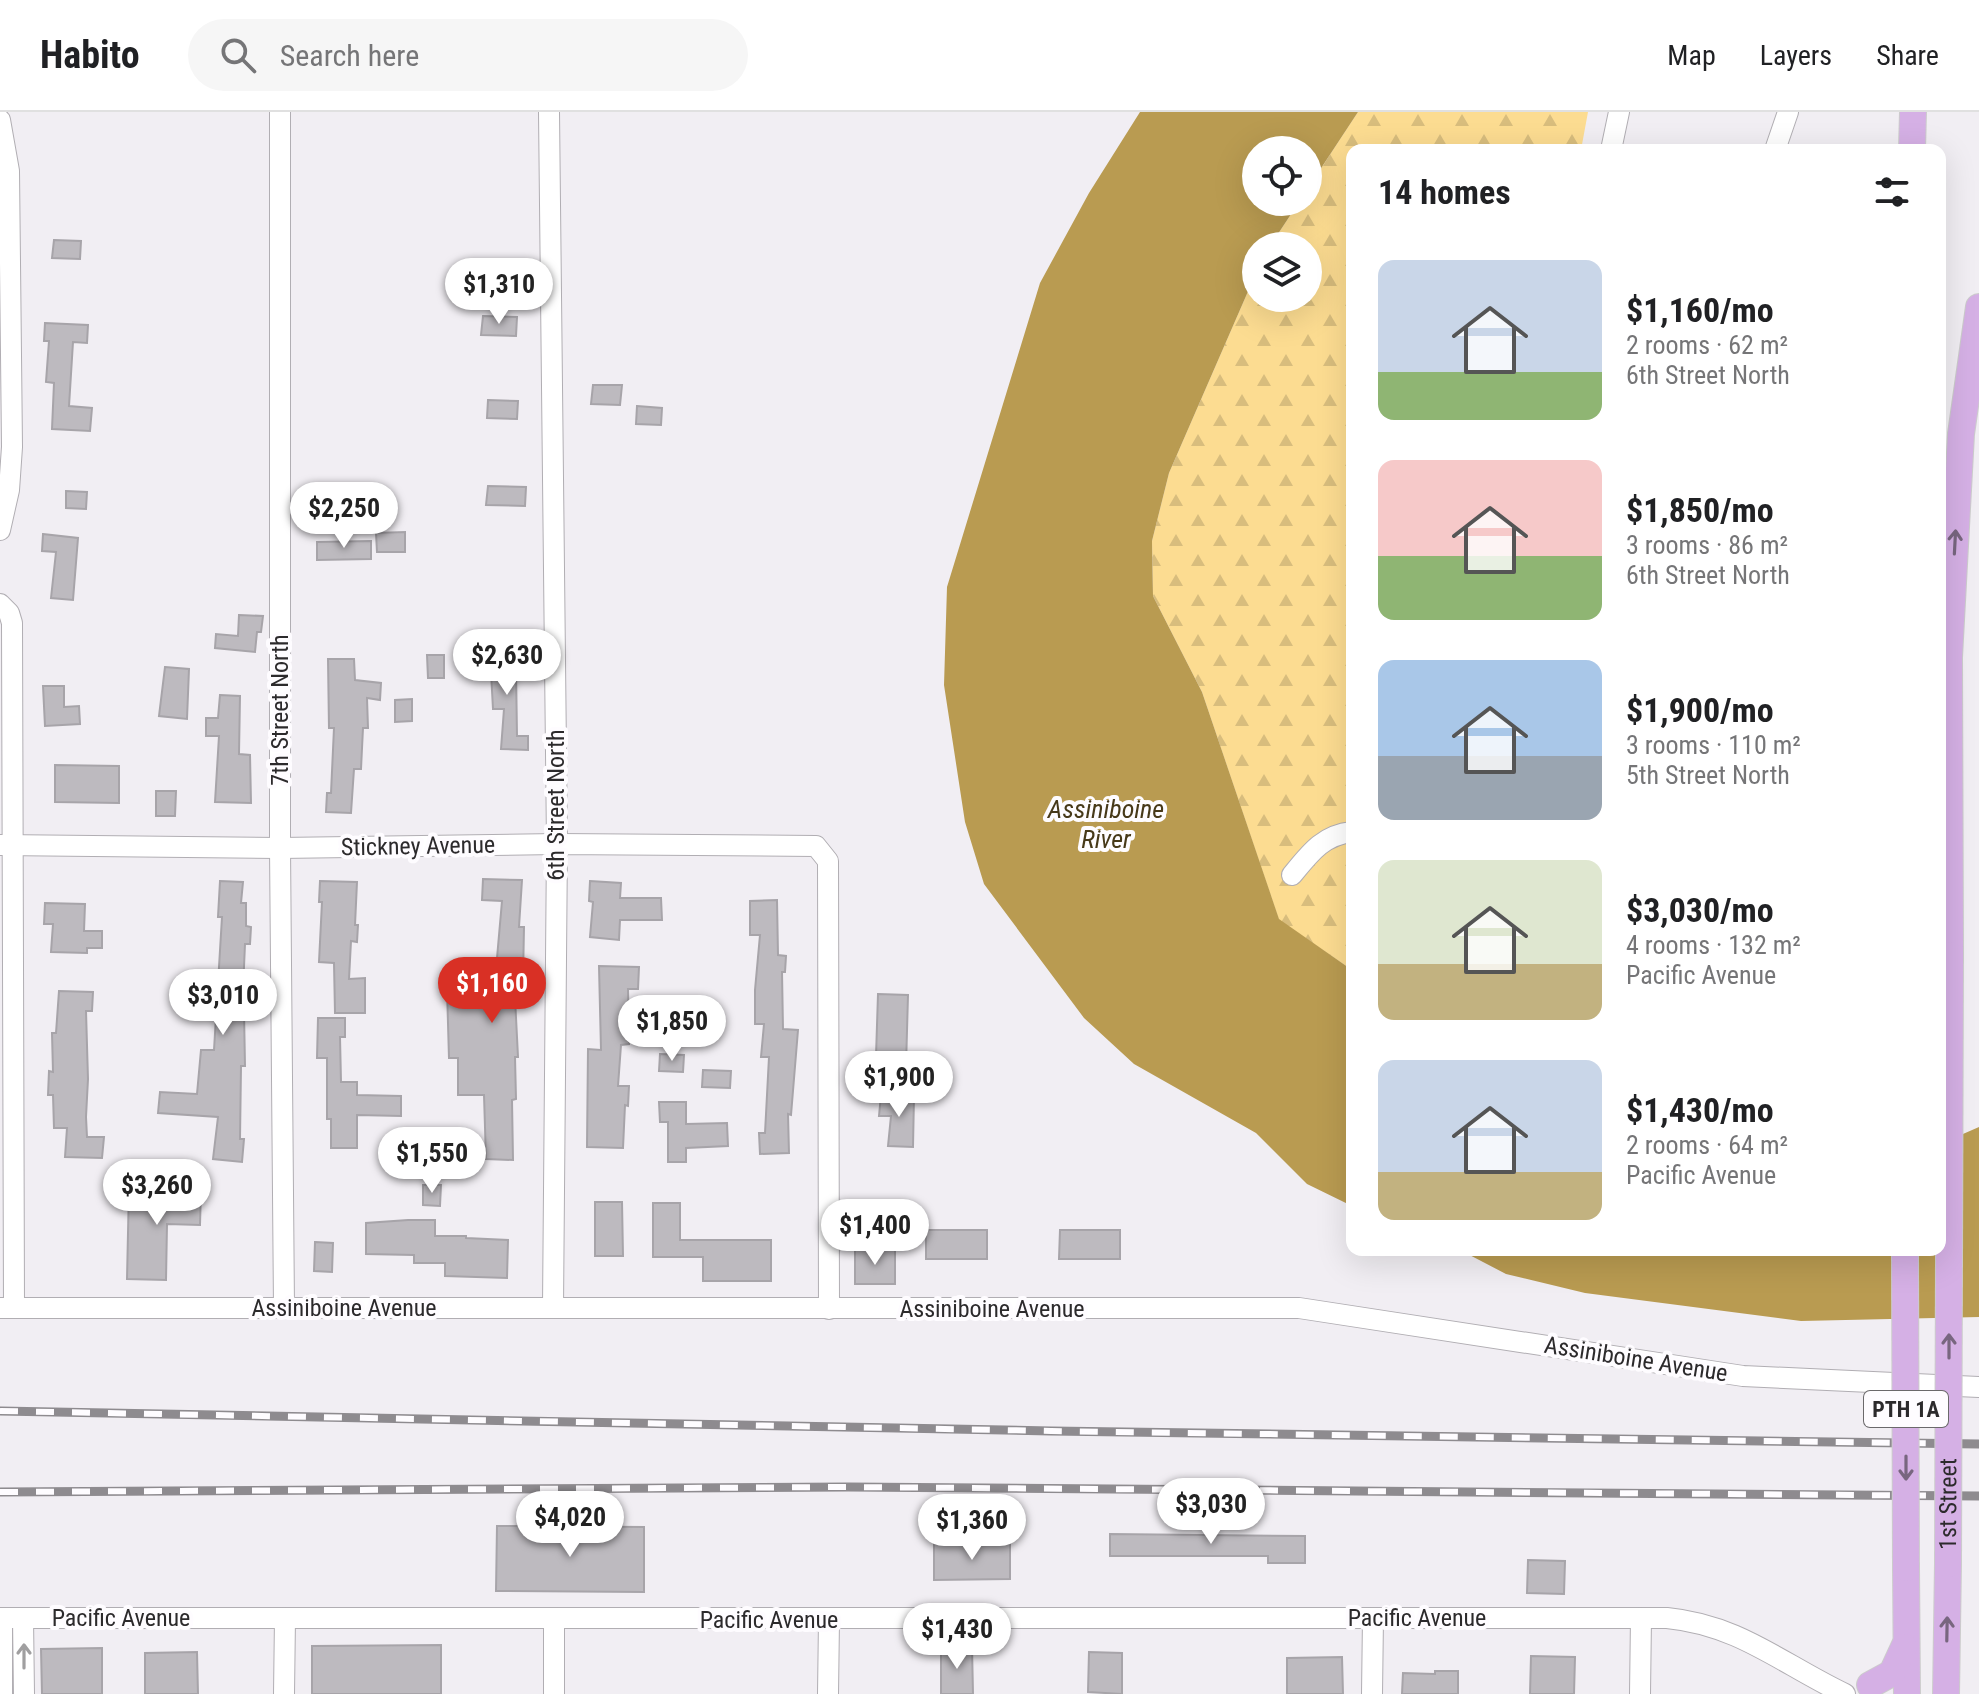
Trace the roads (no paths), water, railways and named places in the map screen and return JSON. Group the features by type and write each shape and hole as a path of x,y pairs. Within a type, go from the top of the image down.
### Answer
{"main road":[{"path":"1912,144 1913,112"},
{"name":"1st Street","path":"1946,1694 1949,657 1961,434 1979,307"},
{"name":"1st Street","path":"1905,1256 1906,1632 1912,1692"},
{"path":"1870,1685 1892,1673 1903,1653 1906,1632"}],"street":[{"name":"7th Street North","path":"280,112 280,848 284,1308"},
{"name":"6th Street North","path":"549,112 557,844 553,1307"},
{"path":"1612,144 1619,112"},
{"path":"1777,144 1788,112"},
{"path":"0,120 9,171 12,447 9,490 0,530"},
{"path":"0,604 9,613 12,623 7,845 7,1308"},
{"path":"1292,875 1316,845 1346,833"},
{"name":"Stickney Avenue","path":"7,845 280,848 557,844 816,846 828,861 829,1309"},
{"name":"Assiniboine Avenue","path":"7,1308 1299,1308 1743,1376 1979,1387"},
{"path":"2,1694 8,1618"},
{"path":"8,1618 24,1694"},
{"name":"Pacific Avenue","path":"8,1618 1641,1618 1689,1621 1736,1634 1845,1694"},
{"path":"284,1694 285,1618"},
{"path":"554,1618 554,1694"},
{"path":"1372,1694 1373,1618"},
{"path":"1640,1694 1641,1618"},
{"path":"828,1694 829,1620"},
{"name":"Pacific Avenue","path":"1812,1677 1912,1692"}],"water":[{"name":"Assiniboine River","path":"1140,112 1358,112 1322,167 1322,136 1242,136 1242,216 1290,216 1279,232 1242,232 1242,305 1169,473 1152,541 1153,596 1202,692 1279,919 1346,966 1346,1203 1307,1184 1256,1133 1134,1064 1084,1018 984,884 965,822 944,685 947,587 1040,283 1089,193"},
{"path":"1979,1127 1979,1317 1801,1321 1585,1293 1506,1274 1472,1256 1946,1256 1946,1141"}],"railway":[{"path":"0,1411 1051,1431 1979,1444"},
{"path":"0,1492 848,1487 1979,1496"}]}
